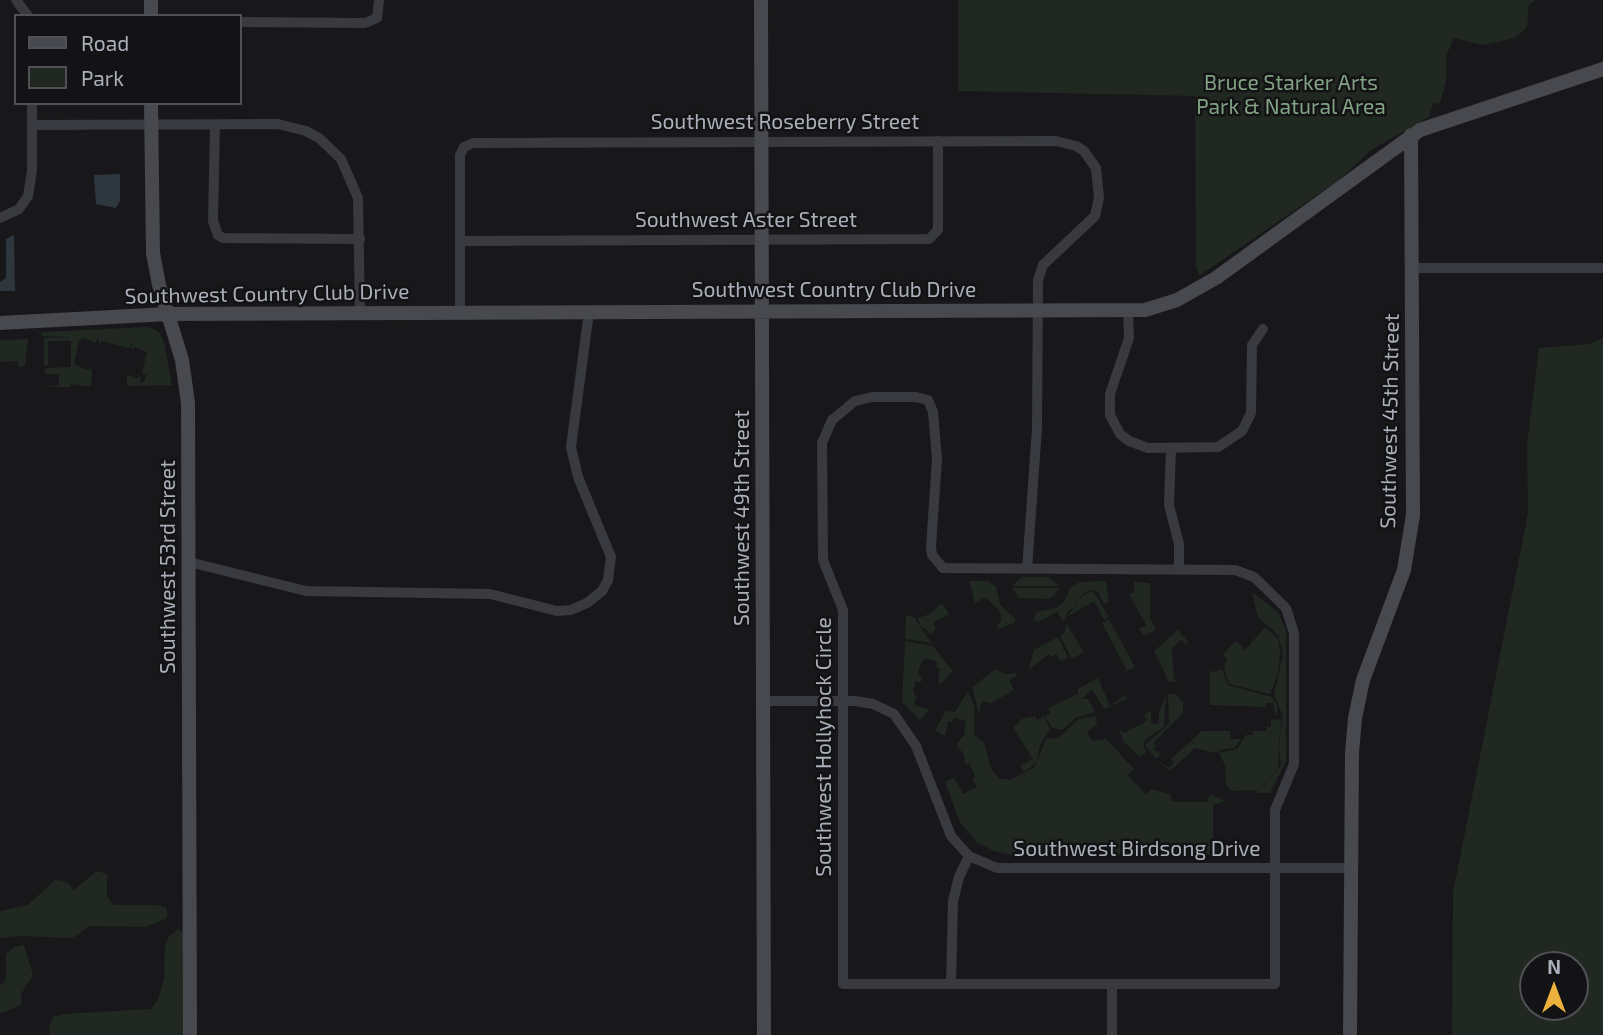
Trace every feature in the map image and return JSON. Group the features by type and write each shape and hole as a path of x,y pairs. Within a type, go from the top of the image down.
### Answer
{"street":[{"path":"242,22 365,23 377,18 379,0"},
{"name":"Southwest 49th Street","path":"761,0 764,1035"},
{"name":"Southwest Country Club Drive","path":"0,323 168,314 1128,312 1164,305 1191,293 1340,190 1411,135 1447,119 1603,69"},
{"path":"0,218 19,209 28,196 32,105"},
{"name":"Southwest 53rd Street","path":"151,105 153,253 182,360 188,403 190,1035"},
{"path":"32,125 293,127 325,143 341,159 354,183 360,239 360,313"},
{"path":"215,125 213,221 218,235 223,238 360,239"},
{"name":"Southwest 45th Street","path":"1350,1035 1352,753 1355,718 1363,680 1404,570 1412,522 1411,135"},
{"name":"Southwest Aster Street","path":"460,241 933,238 938,230 938,141"},
{"name":"Southwest Roseberry Street","path":"460,313 460,155 468,144 1056,141 1076,146 1091,159 1099,179 1095,216 1085,229 1043,265 1038,280 1038,428 1027,569"},
{"path":"1411,268 1603,268"},
{"path":"188,562 306,591 490,594 557,611 571,610 587,604 602,591 608,580 611,557 579,477 571,447 589,312"},
{"path":"1128,312 1129,338 1110,394 1110,415 1120,433 1129,441 1149,448 1218,447 1242,431 1251,414 1252,345 1263,329"},
{"name":"Southwest Hollyhock Circle","path":"872,397 928,400 933,412 937,459 932,555 948,570 1179,570 1245,573 1284,604 1293,624 1294,764 1275,810 1275,984 844,984 843,610 822,551 822,443 832,420 848,405 872,397"},
{"path":"1171,448 1170,505 1179,544 1179,570"},
{"path":"763,701 842,701 873,704 894,715 905,726 916,746 947,829 970,856 959,877 953,901 951,984"},
{"name":"Southwest Birdsong Drive","path":"970,856 990,865 1012,869 1351,868"},
{"path":"1112,984 1112,1035"}],"green space":[{"name":"Bruce Starker Arts Park & Natural Area","path":"958,0 1536,0 1529,5 1527,27 1515,38 1483,45 1454,38 1446,56 1446,81 1440,103 1433,104 1429,117 1371,150 1340,179 1199,276 1196,264 1195,96 958,91"},
{"path":"150,327 159,332 164,342 172,385 127,386 127,374 136,379 141,376 140,382 144,383 146,375 142,373 147,352 135,347 131,349 133,341 129,348 102,341 99,344 98,336 96,343 84,338 79,340 74,364 87,370 92,368 91,387 71,384 71,387 45,387 59,385 59,374 45,374 45,368 71,367 71,341 48,341 48,365 44,365 44,338 71,337 41,336 42,332"},
{"path":"1603,338 1603,1035 1452,1035 1453,893 1528,513 1527,445 1539,348 1589,344"},
{"path":"28,339 25,366 19,367 18,361 0,362 0,340"},
{"path":"1022,577 1049,577 1059,586 1012,586"},
{"path":"969,581 988,581 996,587 1000,605 1015,618 1015,622 999,629 997,625 1002,620 998,609 985,597 975,603"},
{"path":"1106,581 1109,602 1104,604 1098,592 1090,590 1082,594 1076,606 1067,612 1064,622 1057,612 1037,622 1034,620 1036,612 1056,608 1064,602 1070,588 1080,582"},
{"path":"1134,582 1150,583 1150,618 1156,630 1144,636 1139,629 1146,625 1129,594 1134,592"},
{"path":"1012,588 1059,588 1054,596 1048,599 1018,598"},
{"path":"1093,591 1109,617 1104,620 1094,601 1067,617 1083,595"},
{"path":"1252,592 1278,612 1286,631 1286,761 1270,793 1256,793 1281,766 1279,741 1283,716 1274,695 1283,654 1278,635 1258,617"},
{"path":"942,603 949,614 933,622 936,629 931,634 920,625 918,618 930,614"},
{"path":"906,615 915,618 931,643 905,639"},
{"path":"1109,619 1135,667 1127,671 1102,623"},
{"path":"1066,623 1084,652 1072,659 1060,636 1065,632"},
{"path":"1265,627 1278,639 1280,650 1278,674 1270,694 1229,684 1224,667 1227,659 1223,654 1236,641 1245,650"},
{"path":"1178,630 1188,642 1186,644 1181,640 1172,648 1174,679 1177,682 1169,682 1154,651"},
{"path":"1058,637 1068,657 1060,661 1057,654 1051,657 1049,654 1028,670 1034,650"},
{"path":"905,641 933,646 953,671 941,684 938,683 940,668 936,667 937,662 925,658 921,663 918,672 922,679 921,682 916,681 913,691 916,697 914,705 929,710 920,720 902,702"},
{"path":"996,669 1005,674 1016,673 1017,676 1009,680 1014,690 991,703 982,701 979,714 972,687"},
{"path":"1222,670 1228,685 1272,697 1278,706 1276,717 1273,703 1266,703 1265,707 1210,705 1210,672"},
{"path":"1098,678 1110,706 1125,695 1127,699 1104,709 1092,689 1082,699 1088,699 1095,712 1076,718 1062,730 1052,728 1045,716 1050,713 1048,708 1078,694 1078,689"},
{"path":"968,691 974,705 974,734 984,743 991,769 999,778 1010,780 1035,767 1046,739 1059,738 1078,719 1096,716 1097,724 1087,732 1092,741 1106,739 1134,769 1127,775 1146,794 1152,789 1170,794 1172,802 1207,802 1210,794 1225,801 1213,805 1213,855 1012,855 994,851 977,842 960,822 945,782 954,778 963,794 977,787 972,779 975,778 974,773 969,763 965,765 964,755 956,744 964,736 966,721 954,717 952,722 948,721 945,736 935,730 946,711 955,712"},
{"path":"1166,694 1164,727 1147,738 1143,745 1146,752 1140,757 1123,741 1119,728 1124,733 1147,721 1144,715 1151,710 1151,723 1159,724 1159,712"},
{"path":"1168,694 1175,694 1183,702 1183,713 1153,743 1156,746 1153,749 1161,754 1156,759 1145,745 1169,724"},
{"path":"1035,716 1037,720 1044,716 1050,729 1040,745 1037,762 1024,772 1020,766 1033,759 1013,728 1022,719"},
{"path":"1271,719 1281,720 1278,770 1259,790 1231,791 1226,784 1225,765 1219,753 1237,749 1246,735 1253,735 1253,731 1267,731 1267,727 1271,727"},
{"path":"1202,731 1230,731 1231,739 1241,739 1234,748 1216,753 1195,748 1170,771 1157,760 1169,768 1174,763 1171,759"},
{"path":"97,871 107,874 107,896 113,905 157,905 167,908 167,918 146,927 90,926 72,938 0,938 0,911 28,905 55,880 67,882 74,890"},
{"path":"178,929 187,935 186,1035 50,1035 49,1027 53,1017 63,1014 151,1009 158,999 164,979 165,946 169,936"},
{"path":"24,945 33,975 21,994 21,1005 0,1014 0,986 6,979 6,954 14,947"}],"shaded area":[{"path":"120,174 120,201 116,208 96,204 94,175"},
{"path":"14,235 15,291 0,291 0,282 6,278 6,239"}]}
